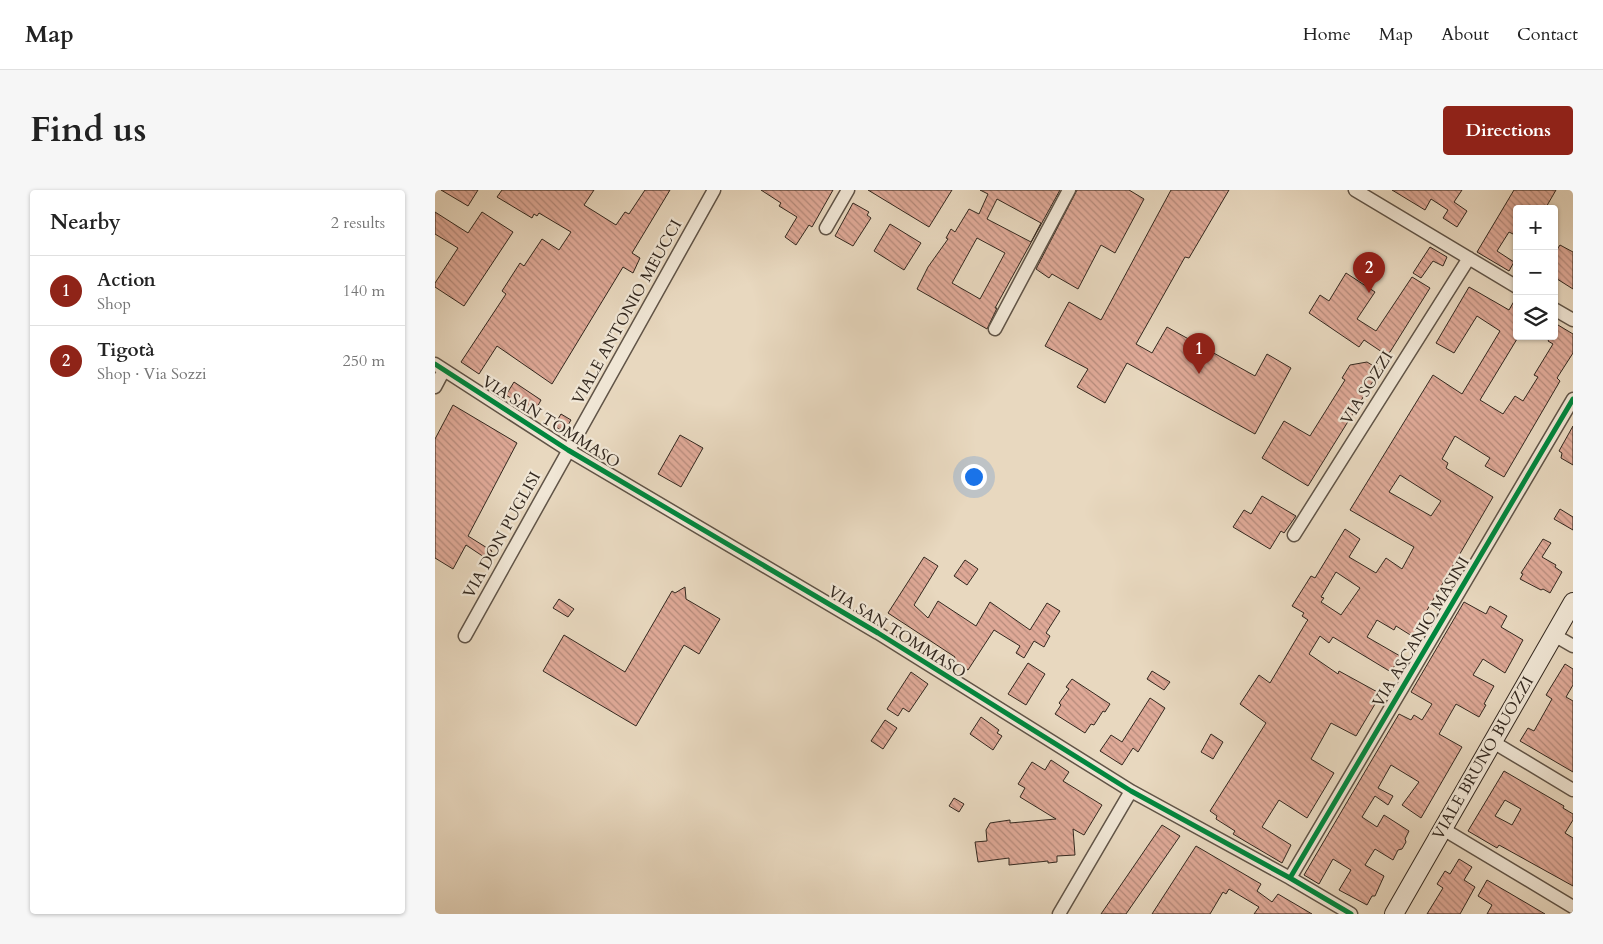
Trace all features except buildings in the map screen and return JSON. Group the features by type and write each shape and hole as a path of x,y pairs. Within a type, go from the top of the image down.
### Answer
{"main road":[{"name":"VIALE BRUNO BUOZZI","path":"1393,914 1573,602"}],"street":[{"name":"VIALE ANTONIO MEUCCI","path":"568,450 714,190"},
{"path":"826,228 848,190"},
{"path":"995,330 1069,190"},
{"path":"1355,190 1513,285"},
{"name":"VIA SOZZI","path":"1294,535 1469,258"},
{"path":"1558,311 1573,320"},
{"name":"VIA SAN TOMMASO","path":"439,367 568,450 878,633 1131,791 1290,878 1351,914"},
{"path":"435,387 439,367"},
{"name":"VIA ASCANIO MASINI","path":"1290,878 1573,399"},
{"name":"VIA DON PUGLISI","path":"465,636 568,450"},
{"path":"1554,635 1573,646"},
{"path":"1493,742 1573,790"},
{"path":"1059,914 1131,791"},
{"path":"1443,829 1573,907"}],"cycle path":[{"path":"435,364 568,450 878,633 1131,791 1290,878 1351,914"},
{"path":"1290,878 1573,399"}],"place":[{"name":"Tigotà","path":"1369,293"},
{"name":"Action","path":"1199,374"}]}
